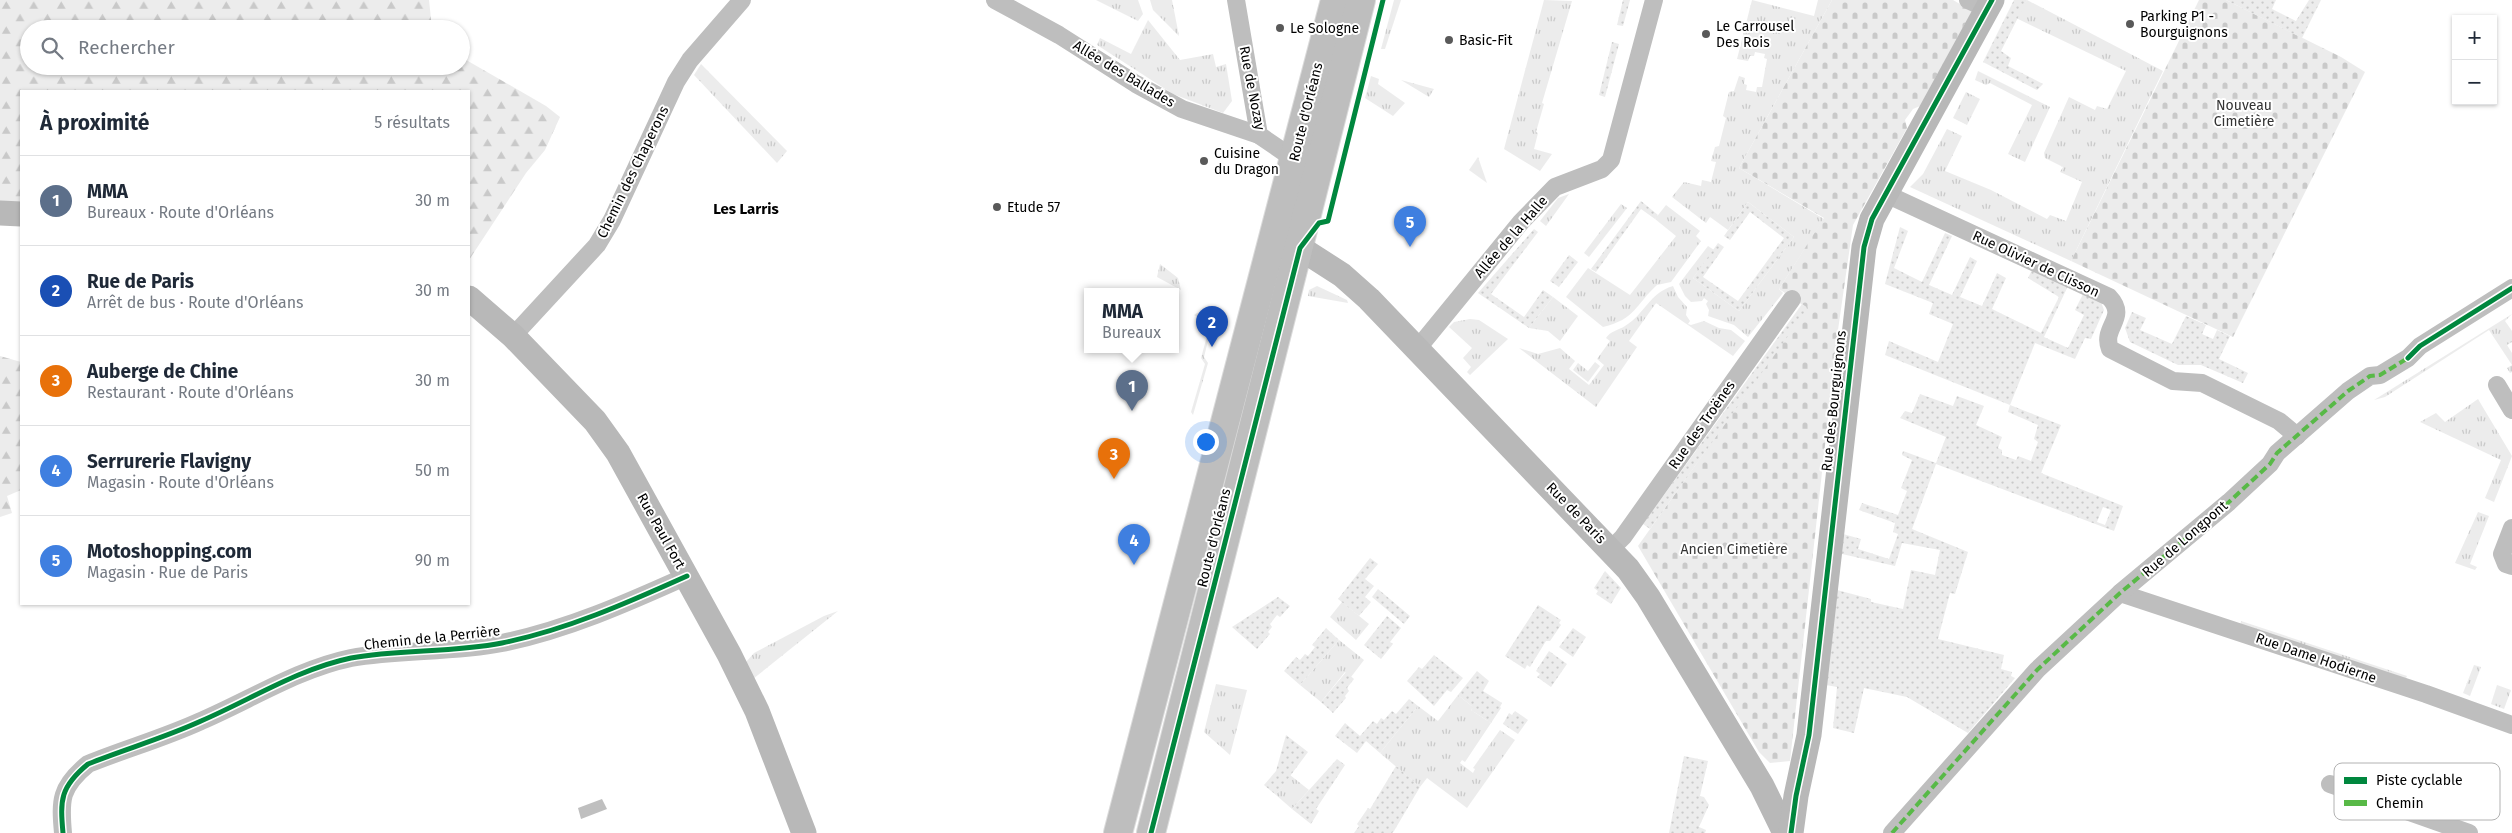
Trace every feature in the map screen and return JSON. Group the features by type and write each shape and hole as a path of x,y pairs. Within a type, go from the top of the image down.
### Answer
{"main road":[{"name":"Route d'Orléans","path":"1118,833 1335,0"},
{"name":"Route d'Orléans","path":"1151,833 1361,0"}],"street":[{"name":"Chemin des Chaperons","path":"513,336 597,245 612,220 676,82 690,60 742,0"},
{"name":"Allée des Ballades","path":"995,0 1059,35 1136,84 1182,109 1259,135"},
{"name":"Rue de Nozay","path":"1236,0 1259,135 1294,159"},
{"name":"Allée de la Halle","path":"1418,348 1521,222 1556,187 1602,169 1611,160 1654,0"},
{"name":"Rue des Bourguignons","path":"1791,833 1796,796 1805,763 1864,247 1872,219 1983,3"},
{"name":"Rue Olivier de Clisson","path":"1886,194 2108,297 2116,305 2118,312 2109,333 2108,343 2110,349 2173,380 2202,383 2279,421 2297,436"},
{"path":"0,213 20,214"},
{"name":"Rue de Paris","path":"1300,248 1342,275 1418,348 1611,549 1648,597 1762,786 1785,833"},
{"name":"Rue de Longpont","path":"1892,833 2037,670 2120,593 2228,502 2297,436 2348,391 2370,376 2380,375 2408,358 2420,346 2512,288"},
{"name":"Rue Paul Fort","path":"470,299 513,336 595,421 618,453 687,576 757,711 804,833"},
{"name":"Rue des Troënes","path":"1611,549 1618,544 1792,299"},
{"path":"2497,385 2512,410"},
{"path":"2512,528 2502,554 2506,564 2512,566"},
{"name":"Chemin de la Perrière","path":"64,833 60,804 64,790 75,775 88,764 199,722 291,679 351,658 457,650 501,643 540,633 611,610 687,576"},
{"name":"Rue Dame Hodierne","path":"2120,593 2426,694 2512,725"},
{"path":"1762,786 1805,763"},
{"path":"2330,784 2334,785"},
{"path":"2432,820 2469,833"}],"green space":[{"path":"0,0 429,0 431,20 20,20 20,75 470,75 470,62 546,106 560,117 545,150 526,173 470,258 470,90 20,90 20,203 0,202"},
{"path":"1096,0 1138,0 1143,14 1138,21"},
{"path":"1150,0 1172,0 1179,36 1153,10"},
{"path":"1394,0 1401,0 1385,49 1381,49"},
{"path":"1544,0 1572,1 1542,103 1544,104 1536,132 1538,133 1534,149 1552,154 1540,171 1504,149"},
{"path":"1623,0 1630,0 1623,26 1617,25"},
{"path":"1752,0 1814,16 1818,0 1832,0 1739,168 1824,219 1779,289 1783,293 1748,337 1734,325 1708,316 1709,310 1706,304 1708,301 1704,298 1702,301 1691,302 1685,296 1679,284 1708,246 1714,250 1693,278 1739,311 1794,237 1748,202 1728,230 1710,217 1706,223 1672,197 1684,182 1701,186 1702,180 1711,182 1716,162 1711,161 1715,147 1719,146 1726,118 1723,116 1729,92 1734,91 1739,76 1745,78 1746,90 1756,92 1757,87 1762,87 1767,59 1764,58 1765,54 1755,52 1754,56 1750,56 1748,61 1737,59"},
{"name":"Ancien Cimetière","path":"1832,0 1953,0 1972,11 1920,106 1913,109 1905,120 1907,128 1853,225 1837,337 1790,761 1770,763 1759,752 1638,546 1807,308 1779,289 1824,218 1739,168"},
{"path":"2014,0 2027,0 2001,51 2011,58 2008,66 2043,84 2037,90 1983,62"},
{"path":"2027,0 2163,71 2071,261 1910,187 1923,174 1947,129 1962,136 1945,171 1991,190 2047,219 2050,215 2066,221 2082,182 2060,172 2063,167 2045,158 2044,153 2069,97 2095,110 2097,106 2107,109 2126,71 2016,18"},
{"name":"Nouveau Cimetière","path":"2199,0 2226,0 2341,57 2365,72 2233,337 2071,261"},
{"path":"2226,0 2276,0 2272,9 2296,21 2309,0 2321,0 2302,38"},
{"path":"1148,20 1180,60 1213,54 1216,67 1226,64 1232,101 1223,113 1173,94 1097,45 1100,38 1131,54"},
{"path":"1612,42 1619,44 1605,97 1599,95"},
{"path":"701,64 787,151 777,163 694,75"},
{"path":"1978,71 2050,107 2025,162 2008,154 2032,105 1990,83 1986,85 1975,80"},
{"path":"1371,76 1379,79 1378,84 1405,103 1393,116 1365,98"},
{"path":"1401,80 1434,89 1429,97"},
{"path":"1966,92 1980,99 1967,125 1953,118"},
{"path":"1478,157 1487,183 1469,170"},
{"path":"1569,194 1546,226 1540,221 1558,198"},
{"path":"1641,201 1658,215 1655,219 1641,209 1596,272 1591,269"},
{"path":"1748,202 1794,237 1739,311 1693,278 1718,243 1724,247 1703,277 1738,301 1784,238 1750,212 1730,240 1724,236"},
{"path":"1621,204 1627,208 1589,257 1584,253"},
{"path":"1666,205 1700,231 1696,236 1701,241 1671,282 1657,285 1629,315 1614,324 1603,327 1566,297 1588,268 1630,295 1676,236 1655,219"},
{"path":"1900,227 1908,231 1894,268 1922,282 1945,233 1952,236 1929,285 1952,295 1970,257 1977,261 1960,297 1982,306 1997,273 2006,278 1992,309 2041,333 2059,297 2028,278 2032,270 2068,286 2044,337 2068,348 2084,315 2075,310 2083,294 2101,302 2104,310 2091,339 2085,338 2075,359 2035,343 2010,405 1885,355 1889,341 1938,362 1953,324 1929,314 1933,303 1885,284"},
{"path":"1534,229 1538,232 1491,294 1524,317 1543,290 1553,297 1529,328 1478,293"},
{"path":"1569,255 1578,262 1559,287 1550,281"},
{"path":"1160,264 1178,278 1181,290 1179,288 1157,277"},
{"path":"1317,286 1347,300 1348,303 1308,296 1309,290"},
{"path":"1673,286 1678,297 1687,307 1686,315 1690,321 1688,324 1691,325 1704,321 1719,328 1731,330 1745,341 1733,356 1656,303 1629,341 1637,347 1596,407 1519,348 1538,354 1560,348 1575,361 1569,369 1589,385 1604,365 1597,359 1610,341 1606,338 1612,332 1632,321 1658,294"},
{"path":"1553,297 1578,316 1560,341 1548,331 1529,328"},
{"path":"1802,304 1808,308 1650,529 1643,524"},
{"path":"2132,312 2146,318 2140,330 2172,344 2186,316 2206,325 2202,334 2213,339 2217,330 2230,336 2219,359 2248,373 2243,383 2201,365 2178,365 2130,342 2125,328"},
{"path":"1197,313 1213,321 1204,357 1208,363 1193,415 1191,412 1205,364 1201,358 1210,325 1194,315"},
{"path":"2512,314 2505,321 2512,331 2512,342 2507,345 2512,353 2512,365 2489,330 2385,397 2374,400"},
{"path":"1470,319 1479,320 1508,339 1470,375 1467,372 1471,367 1463,358 1472,348 1449,327 1454,322"},
{"path":"0,356 20,362 20,490 7,496 12,513 0,517"},
{"path":"1595,362 1600,366 1588,382 1573,370 1578,363 1588,371"},
{"path":"2512,365 2512,372 2510,373 2507,368"},
{"path":"1920,394 1953,406 1957,396 1984,406 1976,425 2002,437 1998,448 2002,450 2002,455 2016,460 2018,456 2031,461 2038,442 2034,439 2038,425 2008,412 2010,405 2061,425 2041,473 2123,506 2114,531 1936,464 1912,529 1968,552 1955,594 1950,593 1938,639 2004,655 2001,669 2012,672 2011,676 2015,678 1968,733 1907,697 1864,688 1854,733 1833,728 1837,687 1826,685 1837,590 1871,599 1871,602 1903,609 1911,570 1935,575 1940,550 1902,543 1895,566 1842,554 1843,534 1861,539 1858,549 1889,559 1898,534 1893,532 1895,523 1859,510 1862,503 1898,515 1907,491 1901,488 1912,460 1902,455 1903,451 1936,463 1946,437 1900,418 1905,411 1912,413","holes":["2103,507 2111,510 2105,525 2097,522"]},
{"path":"2478,399 2512,456 2494,502 2485,498 2501,460 2420,422 2436,413 2445,422"},
{"path":"2478,512 2489,516 2470,564 2477,567 2475,570 2455,563"},
{"path":"1370,558 1378,564 1365,579 1374,586 1365,597 1371,602 1359,616 1338,599"},
{"path":"1605,571 1621,588 1611,604 1596,594 1598,591 1594,588"},
{"path":"1378,589 1410,616 1404,624 1372,597"},
{"path":"1278,597 1290,606 1280,617 1277,615 1270,624 1272,627 1268,632 1270,634 1257,649 1232,627"},
{"path":"1342,602 1369,624 1356,640 1330,617"},
{"path":"1538,605 1561,620 1559,623 1561,625 1550,641 1546,641 1530,667 1527,665 1525,669 1505,656"},
{"path":"838,611 753,679 746,662 754,653 824,616"},
{"path":"1387,616 1401,628 1390,642 1393,644 1381,659 1364,645"},
{"path":"2241,621 2407,676 2404,683 2240,628"},
{"path":"1326,628 1339,640 1300,685 1284,671 1296,657 1300,660 1305,654 1308,656 1315,647 1312,645"},
{"path":"1573,628 1586,637 1573,657 1559,647"},
{"path":"1339,640 1364,660 1351,677 1345,672 1321,702 1300,685"},
{"path":"1549,651 1567,664 1551,687 1537,677 1540,674 1536,671"},
{"path":"1434,655 1463,678 1451,692 1447,690 1434,706 1407,681 1419,667 1422,669"},
{"path":"2474,665 2481,667 2470,696 2463,693"},
{"path":"1477,671 1489,681 1483,691 1502,703 1501,708 1491,723 1471,710 1473,707 1458,695"},
{"path":"1346,672 1354,679 1347,688 1349,691 1345,696 1346,698 1333,713 1321,702"},
{"path":"1216,684 1247,690 1230,755 1204,732"},
{"path":"2497,685 2511,690 2504,709 2491,704"},
{"path":"1458,695 1473,707 1471,710 1491,723 1465,762 1462,760 1460,763 1473,773 1475,769 1473,768 1500,730 1515,740 1467,808 1427,778 1420,787 1380,753 1418,706 1438,721"},
{"path":"1409,699 1418,706 1380,753 1366,741 1357,753 1335,736 1345,723 1360,736 1373,721 1377,724 1381,718 1384,720 1392,711 1396,714"},
{"path":"1515,711 1528,720 1518,734 1503,724 1509,713 1512,715"},
{"path":"1286,735 1308,752 1276,795 1264,785 1276,771"},
{"path":"1684,756 1708,761 1700,796 1704,797 1709,805 1699,827 1706,830 1705,833 1669,833"},
{"path":"1337,759 1345,765 1316,809 1319,811 1311,824 1292,809"},
{"path":"1396,766 1420,787 1394,831 1392,833 1354,833 1359,826 1357,824 1368,808 1370,809"},
{"path":"1290,775 1309,790 1292,809 1276,795"}],"shaded area":[{"path":"602,799 607,809 581,819 578,808"}],"marked path":[{"path":"1892,833 2037,670 2120,593 2229,502 2270,464 2277,453 2348,391 2370,376 2380,375 2408,358"}],"cycle path":[{"path":"1151,833 1300,248 1319,223 1328,221 1383,0"},
{"path":"1791,833 1796,796 1809,735 1864,247 1872,219 1992,0"},
{"path":"2408,358 2420,346 2512,288"},
{"path":"63,833 62,803 64,795 72,780 88,764 187,727 293,677 351,658 388,653 483,646 526,637 596,615 687,576"}],"place":[{"name":"Parking P1 - Bourguignons","path":"2130,24"},
{"name":"Le Sologne","path":"1280,28"},
{"name":"Le Carrousel Des Rois","path":"1706,34"},
{"name":"Basic-Fit","path":"1449,40"},
{"name":"Cuisine du Dragon","path":"1204,161"},
{"name":"Etude 57","path":"997,207"},
{"name":"Motoshopping.com","path":"1410,247"},
{"name":"Rue de Paris","path":"1212,347"},
{"name":"MMA","path":"1132,411"},
{"name":"Auberge de Chine","path":"1114,479"},
{"name":"Serrurerie Flavigny","path":"1134,565"}],"district":[{"name":"Les Larris","path":"746,209"}]}
